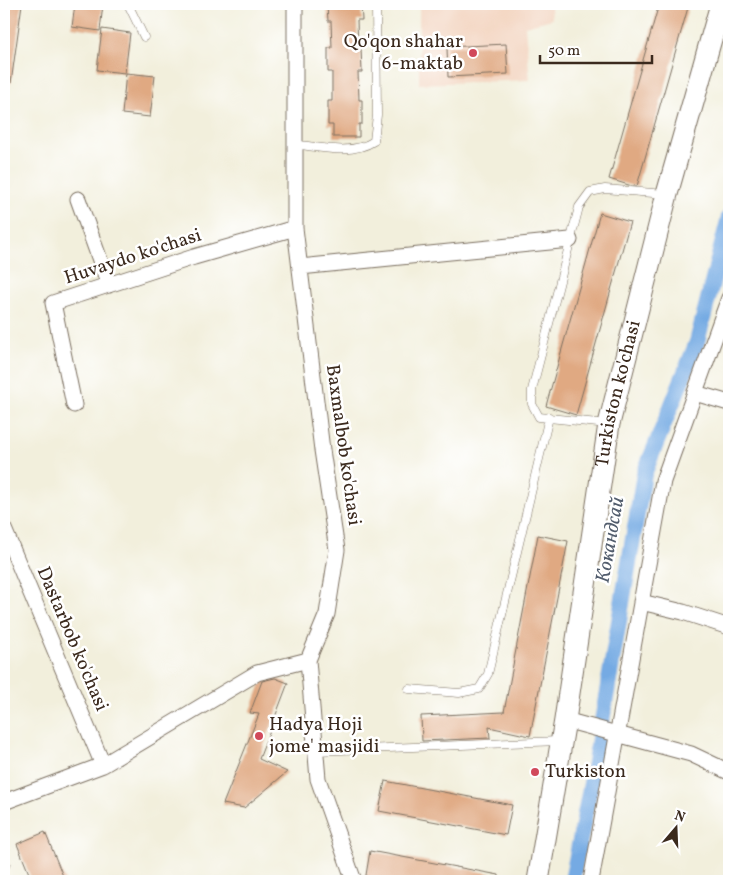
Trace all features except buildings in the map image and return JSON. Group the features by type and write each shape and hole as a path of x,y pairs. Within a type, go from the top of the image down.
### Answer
{"main road":[{"name":"Turkiston ko'chasi","path":"538,881 565,720 610,424 667,194 721,4"}],"street":[{"name":"Baxmalbob ko'chasi","path":"295,4 293,144 295,228 322,450 337,550 327,614 308,660 318,779 354,881"},
{"path":"78,199 109,285"},
{"name":"Huvaydo ko'chasi","path":"74,405 53,303 194,257 295,228"},
{"path":"300,267 570,240"},
{"path":"591,881 663,481 729,298"},
{"path":"695,393 729,404"},
{"name":"Dastarbob ko'chasi","path":"4,529 103,765"},
{"path":"641,602 683,612 729,627"},
{"path":"4,802 103,765 256,673 308,660"},
{"path":"565,720 691,754 729,772"}],"lane":[{"path":"128,4 144,37"},
{"path":"293,144 326,148 362,149 374,141 377,115 376,4"},
{"path":"610,424 539,416 532,404 532,390 579,207 590,192 605,189 667,194"},
{"path":"409,689 466,691 480,689 488,674 549,417"},
{"path":"316,751 561,741"}],"shaded area":[{"name":"Qo'qon shahar 6-maktab","path":"419,4 569,4 551,7 552,19 525,26 530,80 419,84"}],"waterway":[{"name":"Кокандсай","path":"572,881 594,768 644,474 697,342 729,217"}],"place":[{"name":"Qo'qon shahar 6-maktab","path":"473,53"},
{"name":"Hadya Hoji jome' masjidi","path":"259,736"},
{"name":"Turkiston","path":"535,772"}]}
